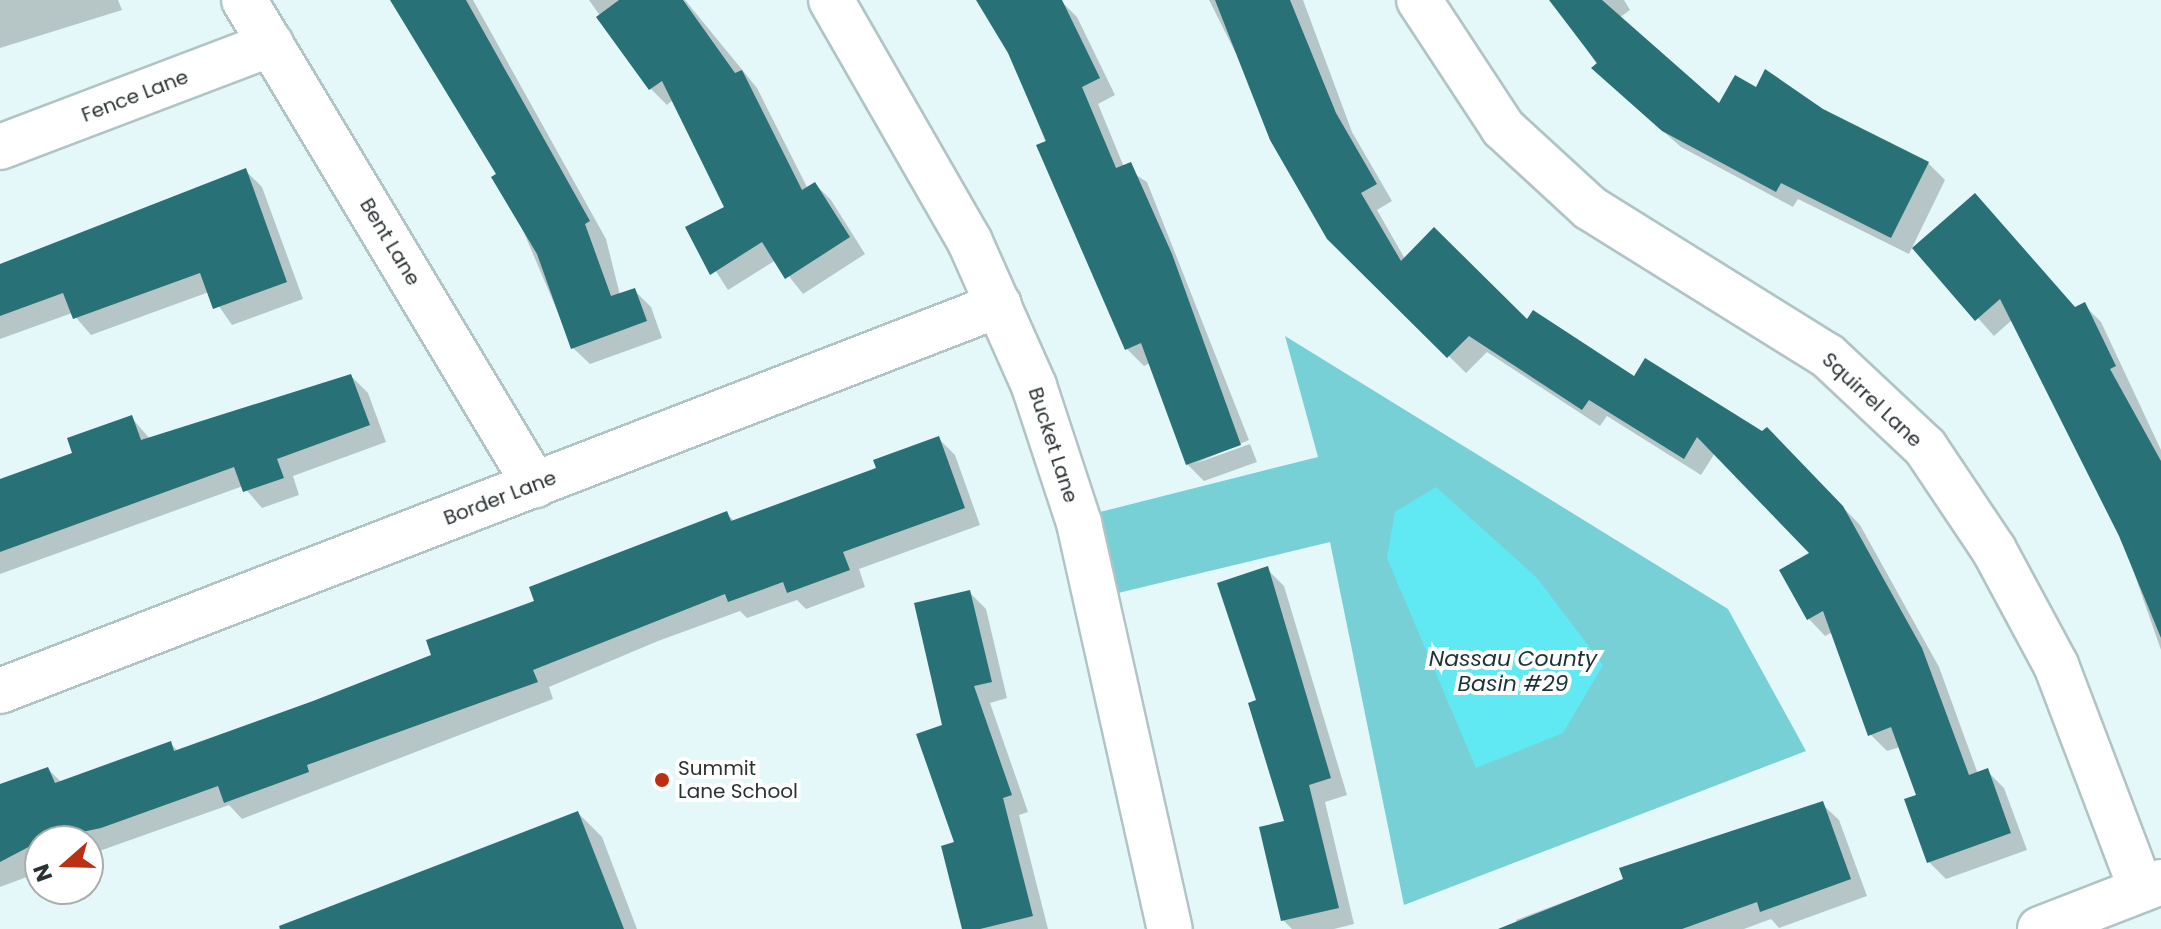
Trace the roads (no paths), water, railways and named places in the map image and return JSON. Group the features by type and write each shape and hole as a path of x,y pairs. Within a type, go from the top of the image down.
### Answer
{"street":[{"name":"Bent Lane","path":"244,0 535,485"},
{"name":"Bucket Lane","path":"831,0 917,142 999,305 1079,523 1170,929"},
{"name":"Squirrel Lane","path":"1419,0 1503,128 1590,208 1828,356 1925,447 1994,550 2056,665 2151,886"},
{"name":"Fence Lane","path":"0,147 271,44"},
{"name":"Border Lane","path":"0,691 999,305"},
{"path":"2040,929 2151,886"}],"water":[{"name":"Nassau County Basin #29","path":"1436,487 1537,578 1603,665 1563,733 1476,768 1387,558 1395,512"}],"place":[{"name":"Summit Lane School","path":"662,780"}]}
